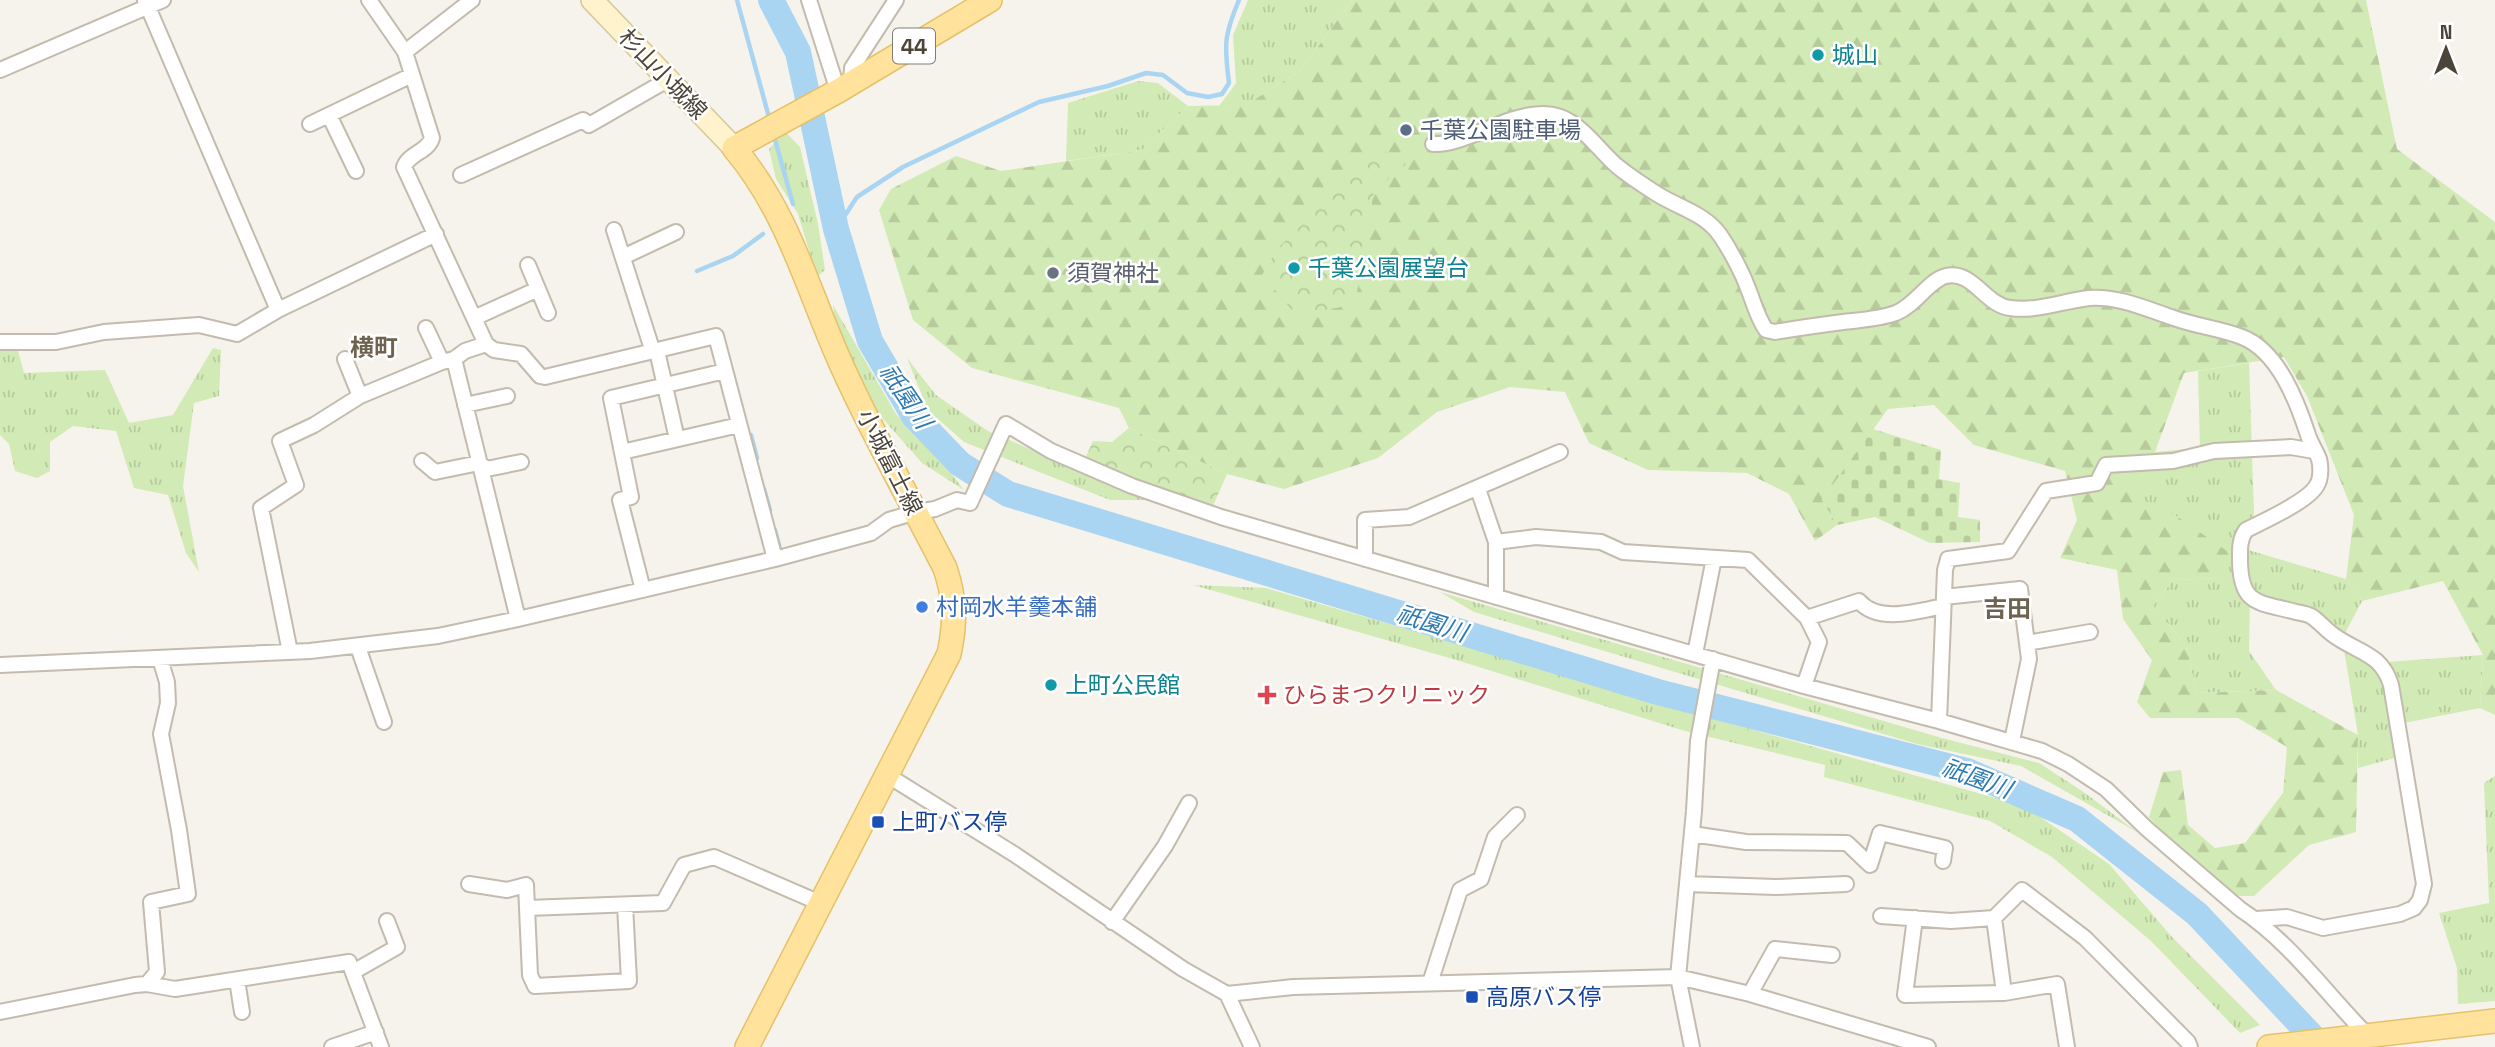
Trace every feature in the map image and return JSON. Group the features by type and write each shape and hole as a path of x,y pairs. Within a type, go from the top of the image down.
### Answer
{"main road":[{"name":"44","path":"734,148 845,87 990,0"},
{"name":"杉山小城線","path":"602,4 734,148"},
{"name":"小城富士線","path":"734,148 754,171 797,253 846,376 944,568 953,590 956,614 949,654 747,1047"},
{"path":"2269,1047 2495,1021"}],"street":[{"path":"0,70 146,3 163,0"},
{"path":"369,0 405,52 432,138 430,145 407,160 404,167 486,344 494,351 521,354 540,376 545,377 716,336 775,559"},
{"path":"405,52 452,6 472,0"},
{"path":"809,0 845,87"},
{"path":"845,87 852,68 895,0"},
{"path":"146,3 278,310"},
{"path":"310,124 412,75"},
{"path":"461,175 583,120 589,125 669,79"},
{"path":"1433,144 1455,140 1514,118 1539,114 1559,115 1571,120 1618,168 1658,195 1695,212 1716,230 1746,282 1766,330 1775,332 1896,313 1916,301 1935,281 1945,276 1958,275 1974,284 1997,304 2010,309 2090,298 2111,299 2255,343 2276,364 2302,415 2319,459 2320,473 2317,485 2291,507 2246,530 2241,537 2240,582 2245,592 2255,601 2311,616 2333,635 2384,666 2391,685 2421,861 2423,892 2414,908 2400,914 2323,928 2287,917 2256,919"},
{"path":"329,115 356,171"},
{"path":"614,230 655,351 677,439"},
{"path":"623,257 676,232"},
{"path":"0,342 56,341 104,332 199,326 237,334 278,310 436,234"},
{"path":"528,265 548,313"},
{"path":"474,318 538,289"},
{"path":"426,328 448,360 465,405 518,620"},
{"path":"290,652 261,508 296,485 280,441 314,425 360,396 486,344"},
{"path":"345,359 360,396"},
{"path":"643,590 620,500 631,497 611,398 725,371"},
{"path":"465,405 507,396"},
{"path":"0,665 358,647 438,636 518,620 775,559 871,533 889,520 935,509 957,500 970,503 1006,424 1051,451 1132,486 1221,517 1695,654 1713,667 1804,686 2012,741 2068,764 2106,789 2147,830 2240,909 2256,919 2290,950 2367,1035"},
{"path":"622,452 739,425"},
{"path":"1939,721 1945,570 1948,559 2008,551 2046,491 2097,482 2106,465 2173,461 2214,451 2291,447 2314,451"},
{"path":"1365,559 1365,520 1409,517 1560,452"},
{"path":"422,461 435,472 480,463"},
{"path":"480,463 487,469 520,462"},
{"path":"1478,489 1496,542 1496,597"},
{"path":"1496,542 1535,537 1601,542 1623,552 1748,561 1807,618 1819,642 1804,686"},
{"path":"1695,654 1714,558"},
{"path":"1807,618 1859,601 1865,609 1900,615 1944,601 2020,589 2029,659 2012,741"},
{"path":"2027,643 2090,632"},
{"path":"358,647 384,722"},
{"path":"147,984 157,972 151,902 188,894 161,734 168,703 167,682 160,659"},
{"path":"1692,1047 1678,976 1698,741 1713,667"},
{"path":"887,775 1014,854 1183,970 1227,994 1293,987 1678,976 1750,994 1928,1047"},
{"path":"1112,922 1165,846 1189,803"},
{"path":"1430,984 1460,890 1481,878 1495,837 1517,815"},
{"path":"1692,834 1746,842 1847,843 1870,865 1880,832 1945,848 1943,861"},
{"path":"527,908 663,903 684,865 714,857 820,903"},
{"path":"469,884 507,890 526,886 530,975 535,986 629,981 625,905"},
{"path":"1687,884 1776,887 1846,884"},
{"path":"1881,916 1951,921 1994,918 2022,890 2085,938 2190,1047"},
{"path":"1915,918 1905,995 2004,993 2057,984 2067,1047"},
{"path":"1994,918 2004,993"},
{"path":"353,972 397,947 387,921"},
{"path":"1750,994 1776,949 1832,955"},
{"path":"0,1012 147,984 175,989 349,962 381,1047"},
{"path":"237,980 243,1012"},
{"path":"1227,994 1252,1047"},
{"path":"332,1047 376,1032"}],"green space":[{"path":"1248,0 1352,0 1301,70 1246,105 1219,106 1236,83 1233,35"},
{"path":"1352,0 2366,0 2397,149 2495,222 2495,715 2480,708 2483,655 2443,581 2362,601 2346,579 2354,515 2307,396 2284,357 2184,373 2155,452 2132,498 2162,506 2230,553 2223,578 2173,580 2153,606 2187,646 2196,693 2276,690 2358,735 2356,832 2309,845 2254,896 2234,896 2173,844 2149,817 2163,772 2181,770 2188,825 2215,848 2245,843 2283,793 2287,747 2238,718 2150,718 2137,702 2152,660 2123,619 2117,570 2060,558 2077,520 2065,471 1974,445 1934,405 1888,409 1822,500 1837,525 1815,541 1789,494 1747,473 1648,470 1589,443 1565,392 1510,387 1437,412 1378,458 1284,489 1227,474 1129,428 1119,408 972,368 913,320 879,210 891,189 956,156 1001,171 1142,150 1188,106 1246,105 1301,70"},
{"path":"1138,81 1158,83 1188,106 1142,150 1066,161 1068,103"},
{"path":"775,121 800,147 818,224 825,270 817,277 798,214 776,179 769,149 778,139"},
{"path":"1380,148 1406,164 1374,191 1355,304 1297,316 1262,275 1277,249"},
{"path":"833,305 896,414 945,465 964,490 922,463 877,412 839,344"},
{"path":"17,347 24,373 105,370 129,423 173,415 213,348 221,350 219,396 194,403 183,486 199,572 186,553 168,495 134,488 116,431 73,426 50,442 50,471 37,478 15,471 9,444 0,435 0,348"},
{"path":"907,358 936,395 988,431 1149,500 1110,500 964,442 928,410"},
{"path":"2249,363 2254,514 2245,549 2346,579 2362,601 2343,637 2387,662 2483,655 2480,708 2404,723 2409,754 2358,768 2358,735 2342,637 2250,594 2249,651 2276,690 2196,693 2187,646 2153,606 2173,580 2223,578 2131,499 2155,452 2200,448 2198,371"},
{"path":"1129,428 1227,474 1212,508 1084,461 1093,441 1112,442"},
{"path":"1873,429 1941,450 1939,479 1960,483 1958,517 1980,520 1980,542 1930,543 1875,517 1837,525 1822,500"},
{"path":"1193,585 1266,588 2024,806 2109,864 2172,937 2260,1025 2240,1033 2151,941 2052,857 1990,821 1824,777 1825,765 1685,731 1453,659"},
{"path":"1440,592 1942,738 2039,763 2137,832 2021,766 1917,744 1474,612"},
{"path":"2495,776 2495,1001 2458,1004 2457,968 2439,913 2489,903 2484,783"}],"waterway":[{"path":"737,0 770,121"},
{"name":"祇園川","path":"771,0 798,52 836,229 870,341 914,416 960,464 1008,494 1658,692 1967,771 2077,819 2197,914 2322,1047"},
{"path":"836,229 857,197 903,167 1039,102 1108,86 1146,73 1163,75 1187,93 1208,97 1222,94 1229,83 1226,49 1228,32 1239,0"},
{"path":"774,136 793,204"},
{"path":"697,271 733,256 763,234"},
{"path":"751,435 757,458"},
{"path":"764,489 770,510"},
{"path":"775,530 780,549"}],"place":[{"name":"城山","path":"1818,55"},
{"name":"千葉公園駐車場","path":"1406,130"},
{"name":"千葉公園展望台","path":"1294,268"},
{"name":"須賀神社","path":"1053,273"},
{"name":"村岡水羊羹本舗","path":"922,607"},
{"name":"上町公民館","path":"1051,685"},
{"name":"ひらまつクリニック","path":"1267,695"},
{"name":"上町バス停","path":"878,822"},
{"name":"高原バス停","path":"1472,997"}],"district":[{"name":"横町","path":"374,347"},
{"name":"吉田","path":"2007,608"}]}
